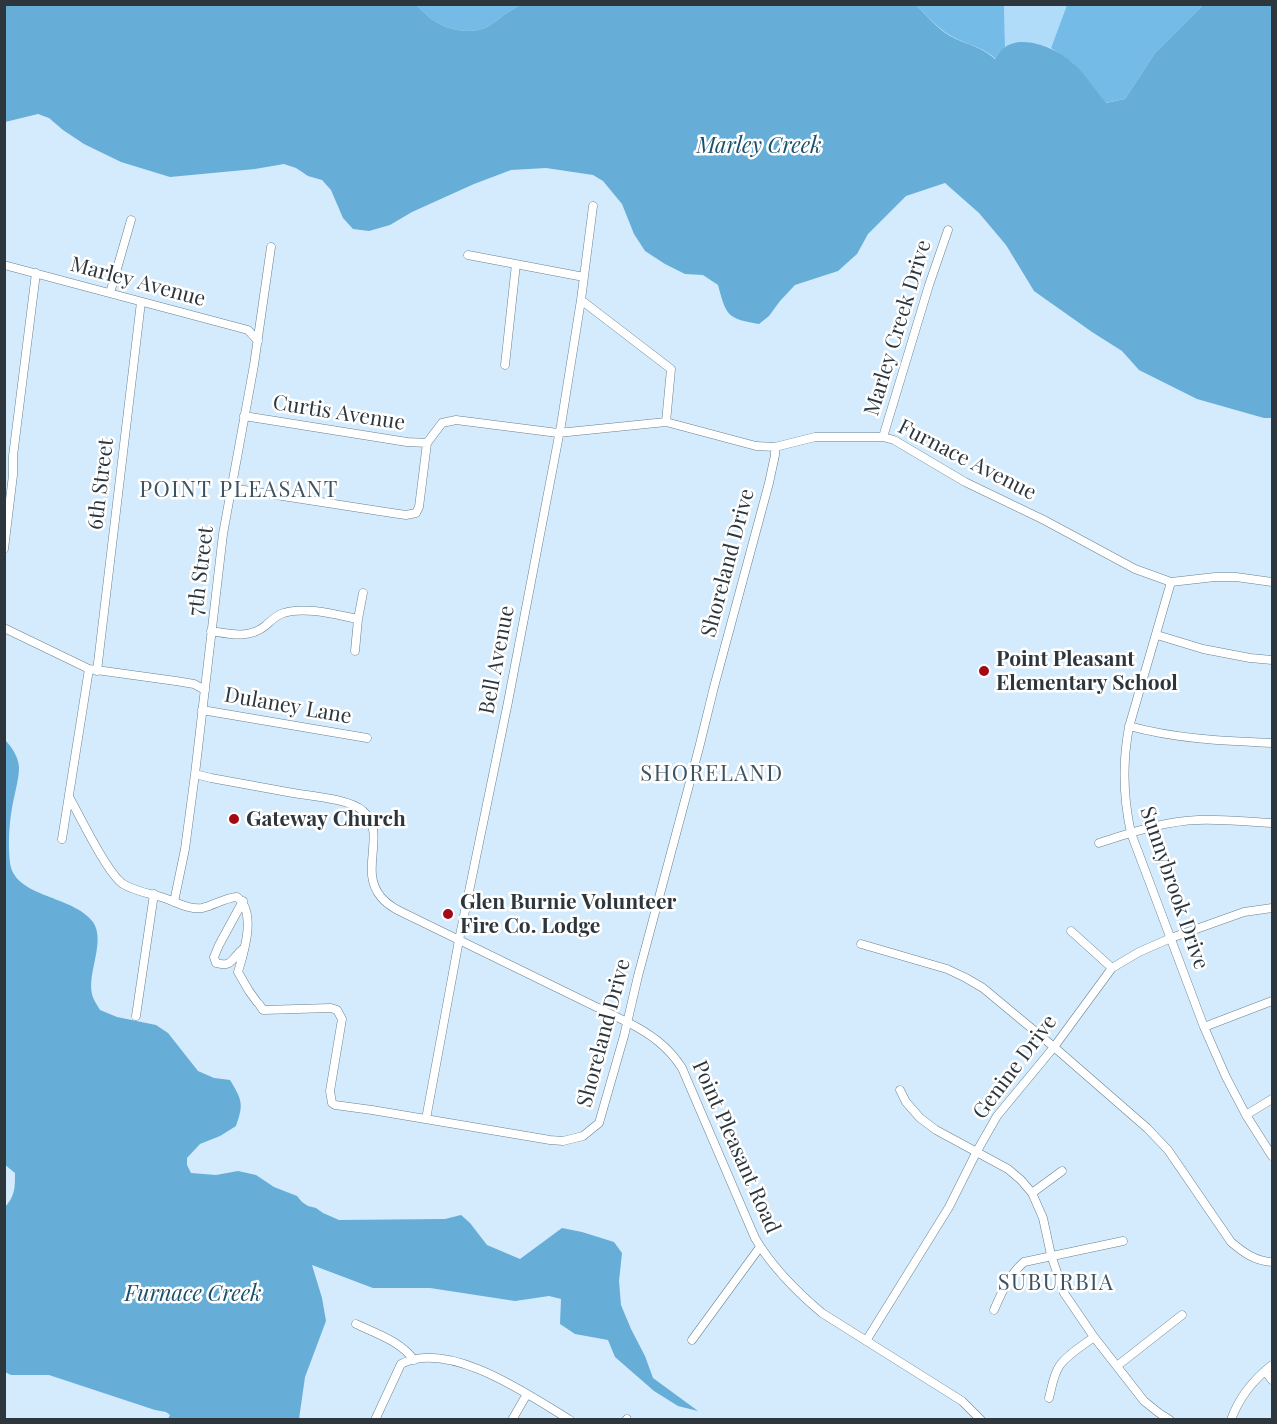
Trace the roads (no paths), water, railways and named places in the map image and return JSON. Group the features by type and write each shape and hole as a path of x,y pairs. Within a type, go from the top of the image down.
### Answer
{"street":[{"name":"Bell Avenue","path":"426,1119 561,425 593,206"},
{"path":"110,293 131,220"},
{"name":"Marley Creek Drive","path":"883,437 948,230"},
{"name":"7th Street","path":"174,902 185,849 195,774 223,534 258,340 271,247"},
{"path":"468,255 584,277"},
{"path":"505,366 516,264"},
{"name":"Marley Avenue","path":"4,265 248,330 258,340"},
{"path":"4,549 36,273"},
{"path":"581,300 671,369 666,422"},
{"name":"6th Street","path":"62,839 93,670 141,302"},
{"name":"Curtis Avenue","path":"244,416 407,442 428,443"},
{"name":"Furnace Avenue","path":"428,443 442,423 456,420 558,433 666,422 756,446 775,447 815,436 883,437 894,440 965,482 1044,520 1135,569 1171,582 1215,577 1236,577 1272,582"},
{"path":"231,488 382,512 416,513 419,507 428,443"},
{"name":"Shoreland Drive","path":"245,947 237,972 263,1010 331,1008 337,1010 342,1019 330,1091 332,1103 335,1105 550,1140 572,1140 583,1136 598,1123 609,1090 769,483 775,447"},
{"name":"Sunnybrook Drive","path":"1171,582 1124,750 1126,811 1131,833 1204,1027 1246,1115 1272,1156"},
{"path":"355,651 363,593"},
{"path":"211,631 245,635 263,628 284,613 297,610 358,619"},
{"path":"4,628 93,670 194,684 205,690"},
{"path":"1156,635 1203,649 1272,660"},
{"name":"Dulaney Lane","path":"202,710 367,738"},
{"path":"1129,726 1178,736 1272,743"},
{"name":"Point Pleasant Road","path":"195,774 356,806 369,817 374,833 371,871 375,890 387,903 627,1022 656,1039 682,1068 760,1247 781,1273 804,1298 822,1313 962,1401 981,1419"},
{"path":"69,797 114,875 122,883 188,907 202,908 227,897 237,897 243,901 247,916 245,947 232,961 226,964 216,963 214,957 219,945 243,901"},
{"path":"1099,843 1156,825 1199,820 1272,823"},
{"path":"136,1016 154,894"},
{"name":"Genine Drive","path":"867,1341 949,1207 997,1116 1054,1047 1112,968 1139,952 1172,938 1244,912 1272,908"},
{"path":"1071,931 1112,968"},
{"path":"861,944 947,969 983,988 1147,1128 1168,1150 1231,1242 1255,1259 1272,1262"},
{"path":"1204,1027 1272,1001"},
{"path":"900,1090 906,1102 920,1118 936,1130 1008,1169 1032,1193 1043,1218 1051,1255 1064,1293 1094,1337 1144,1401 1170,1419"},
{"path":"1246,1115 1272,1099"},
{"path":"1032,1193 1062,1171"},
{"path":"994,1310 1015,1270 1024,1262 1123,1240"},
{"path":"692,1340 760,1247"},
{"path":"1117,1366 1182,1315"},
{"path":"356,1324 398,1344 414,1360"},
{"path":"1049,1398 1059,1366 1094,1337"},
{"path":"375,1419 401,1364 408,1360 432,1358 470,1365 488,1372 570,1419"},
{"path":"1231,1419 1242,1395 1272,1365"},
{"path":"1265,1371 1272,1380"},
{"path":"512,1419 527,1394"}],"water":[{"name":"Marley Creek","path":"5,5 416,5 443,26 475,31 489,26 521,5 916,5 945,32 981,49 995,59 1004,48 1020,42 1030,42 1049,48 1077,67 1106,103 1125,99 1155,53 1202,6 1272,5 1272,418 1264,418 1197,399 1139,370 1122,351 1034,291 1006,245 979,213 945,183 906,196 868,234 857,254 838,271 795,285 769,316 759,324 740,320 730,314 723,303 718,285 703,275 685,274 645,251 634,234 622,204 603,181 593,175 546,168 511,170 412,212 390,225 369,231 353,229 343,218 331,190 322,180 284,164 170,177 121,162 84,144 49,118 38,114 5,122"},
{"name":"Furnace Creek","path":"4,739 14,752 19,767 10,821 10,863 14,874 22,883 72,906 93,922 98,938 91,986 100,1010 117,1017 156,1025 168,1033 198,1071 214,1078 230,1080 237,1093 241,1107 236,1126 200,1144 187,1158 187,1165 191,1173 216,1175 238,1171 256,1175 274,1187 297,1196 308,1206 339,1220 445,1219 461,1215 487,1245 520,1259 562,1228 614,1242 622,1253 619,1281 621,1305 653,1378 698,1411 678,1406 654,1391 615,1357 608,1340 575,1334 560,1324 561,1299 549,1296 515,1301 430,1288 373,1288 312,1265 326,1321 305,1377 299,1419 168,1419 170,1415 166,1412 49,1375 11,1375 5,1372 5,1207 14,1192 15,1173 4,1164"}],"place":[{"name":"Point Pleasant Elementary School","path":"984,671"},
{"name":"Gateway Church","path":"234,819"},
{"name":"Glen Burnie Volunteer Fire Co. Lodge","path":"448,914"}],"district":[{"name":"POINT PLEASANT","path":"239,490"},
{"name":"SHORELAND","path":"712,774"},
{"name":"SUBURBIA","path":"1056,1283"}]}
